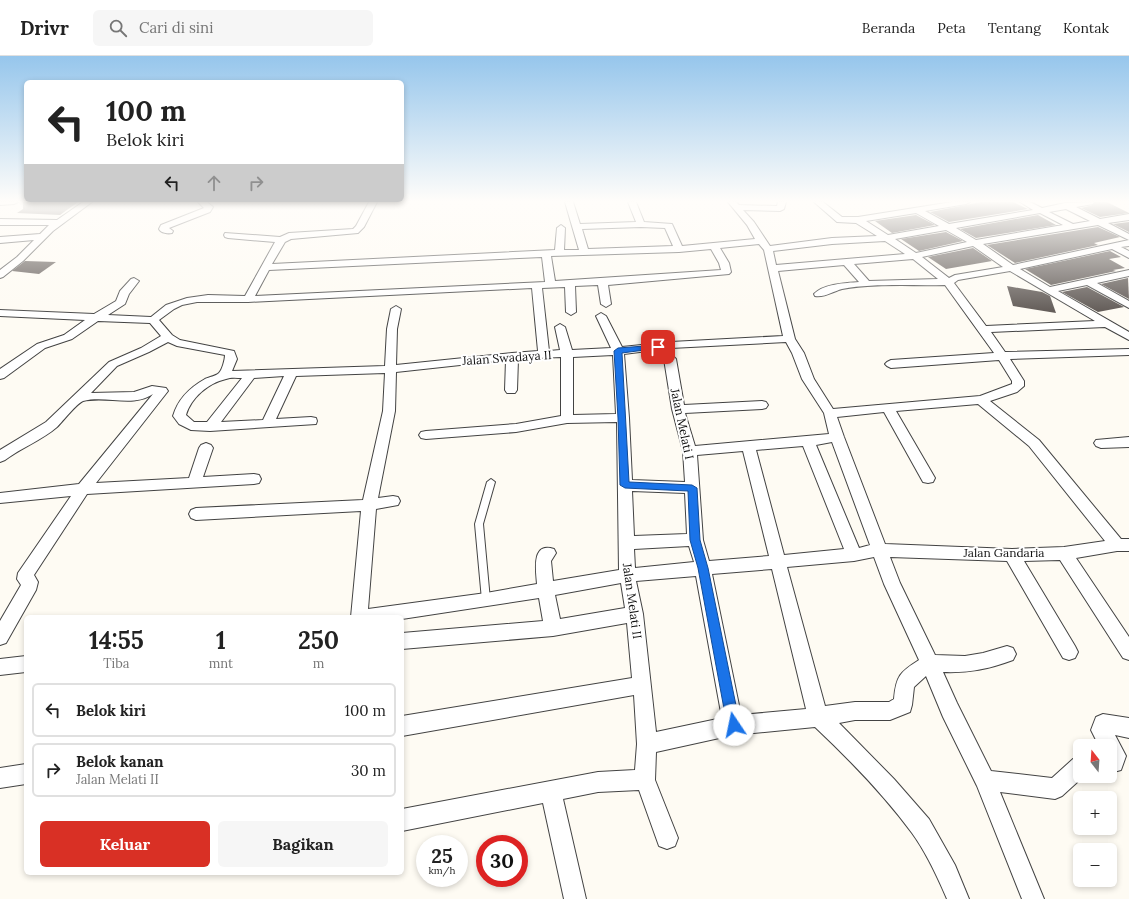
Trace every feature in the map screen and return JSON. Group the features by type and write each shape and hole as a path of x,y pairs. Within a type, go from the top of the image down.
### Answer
{"street":[{"path":"0,275 37,241"},
{"path":"248,299 280,241"},
{"path":"559,253 560,241"},
{"path":"581,241 584,252"},
{"path":"676,241 679,249"},
{"path":"265,267 559,253 679,249 758,241"},
{"path":"761,241 768,249 774,268 789,338 798,353 808,379 830,413 837,437 892,584 930,663 950,710 985,780 1033,899"},
{"path":"768,249 829,241"},
{"path":"830,413 981,400 1013,390 1018,386 1018,381 1002,356 948,282 915,256 892,241"},
{"path":"972,241 1011,268 1129,337"},
{"path":"774,268 915,256 984,241"},
{"path":"819,294 828,289 841,286 948,282 954,278 1011,268 1129,243"},
{"path":"0,313 153,320 171,306 187,301 208,298 248,299 570,284 726,272 726,268 714,246"},
{"path":"1112,246 1129,255"},
{"path":"546,254 550,284"},
{"path":"847,262 866,284"},
{"path":"720,273 727,283"},
{"path":"1050,290 1126,276"},
{"path":"0,375 41,346 68,338 95,318 119,304 128,287 134,281"},
{"path":"603,282 606,304"},
{"path":"1089,282 1129,305"},
{"path":"570,284 571,312"},
{"path":"537,285 544,354"},
{"path":"359,615 369,505 389,411 392,329 396,309"},
{"name":"Jalan Melati II","path":"601,316 618,351 623,418 627,575 635,614 642,685 647,744 645,780 668,838"},
{"path":"153,320 168,337 178,343 230,353 231,359 224,375 207,382 196,390 181,411 179,416 191,426 210,427 311,421"},
{"path":"983,329 1107,324"},
{"path":"560,327 567,354 567,419"},
{"path":"0,457 51,425 112,364 145,350 168,337"},
{"name":"Jalan Swadaya II","path":"224,375 391,368 512,356 618,351 671,345 789,338"},
{"path":"891,364 1002,356 1129,352"},
{"path":"511,390 512,356"},
{"name":"Jalan Melati I","path":"670,359 678,409 690,451 695,540 703,568 734,725"},
{"path":"267,424 292,373"},
{"path":"210,427 251,374"},
{"path":"0,637 28,590 30,582 25,579 26,573 83,489 162,391 153,388 144,395 137,396 79,398"},
{"path":"981,400 1034,443 1123,545"},
{"path":"678,409 762,405"},
{"path":"888,409 928,478"},
{"path":"426,435 516,428 567,419 623,418"},
{"path":"690,451 748,445 808,442 837,437"},
{"path":"808,442 854,555"},
{"path":"1100,443 1129,442"},
{"path":"748,445 818,717 843,740 887,786 921,828 947,873 958,899"},
{"path":"194,483 206,448"},
{"path":"0,498 83,489 254,480"},
{"path":"625,485 692,488"},
{"path":"196,514 369,505 393,501"},
{"path":"626,543 695,540"},
{"name":"Jalan Gandaria","path":"380,615 486,600 545,588 627,575 854,555 879,550 1012,555 1064,553 1123,545"},
{"path":"548,553 543,559 545,588 553,628"},
{"path":"1064,553 1129,652"},
{"path":"1012,555 1069,652"},
{"path":"404,641 553,628 635,614"},
{"path":"647,744 734,725 818,717 854,711 890,711 903,705 905,683 916,672 930,663 964,664 983,661 1006,654"},
{"path":"2,670 24,664"},
{"path":"404,726 642,685"},
{"path":"1106,739 1101,730 1103,724 1129,728"},
{"path":"985,780 1056,788 1073,772"},
{"path":"0,778 24,774"},
{"path":"404,820 598,782 645,780"},
{"path":"551,792 575,898"}],"lane":[{"path":"486,600 479,524 491,482"}],"building":[{"path":"905,241 962,241 919,251"},
{"path":"1010,241 1101,241 1094,243 1098,245 1015,263 987,245"},
{"path":"973,248 992,261 946,269 928,257"},
{"path":"1110,251 1121,257 1109,259 1125,268 1051,285 1025,269"},
{"path":"25,261 56,262 39,274 12,271"},
{"path":"1128,278 1129,299 1101,284"},
{"path":"1007,286 1042,292 1050,296 1056,313 1013,306"},
{"path":"1087,287 1124,307 1098,312 1062,292"}],"route":[{"path":"658,347 618,351 623,418 625,485 692,488 695,540 703,568 734,725"}]}
